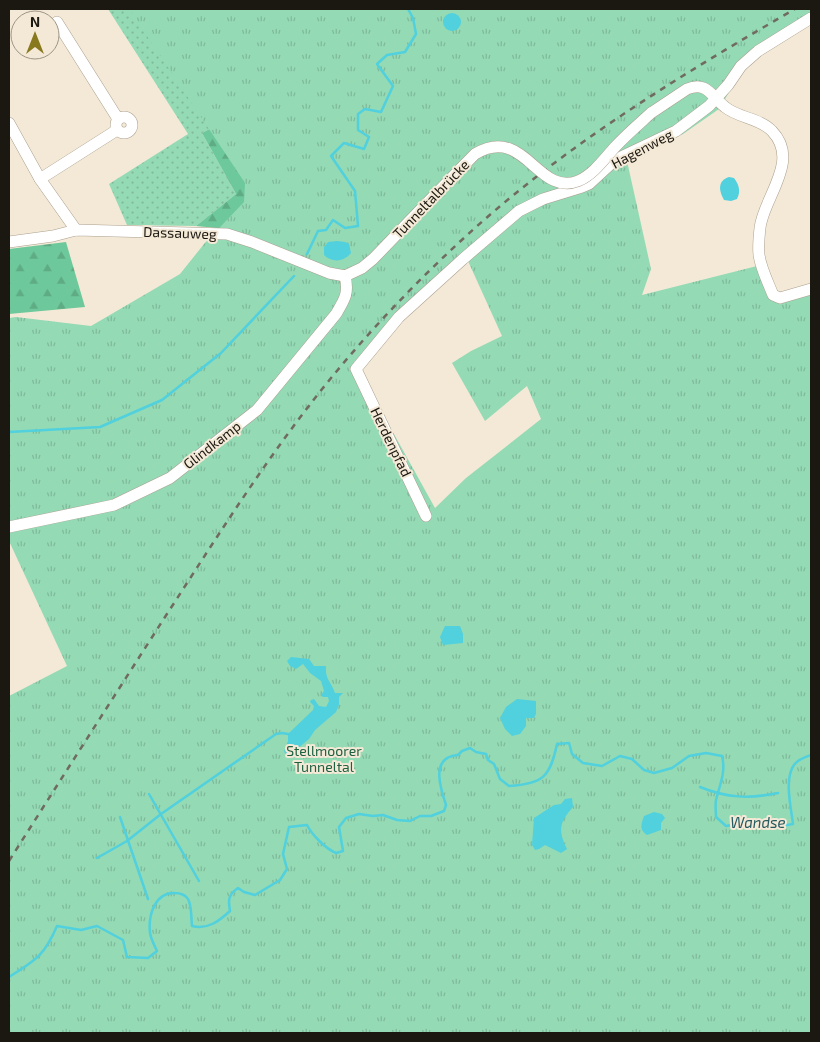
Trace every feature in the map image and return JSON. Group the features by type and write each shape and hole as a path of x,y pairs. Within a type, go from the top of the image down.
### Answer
{"street":[{"name":"Hagenweg","path":"356,369 399,317 519,211 543,199 582,188 615,160 676,131 709,106 741,66 758,50 811,18"},
{"path":"40,179 117,124 60,27"},
{"name":"Tunneltalbrücke","path":"346,276 362,268 373,259 475,154 495,147 514,150 551,179 562,182 579,181 596,168 651,113 680,93 693,87 705,88 731,112 772,131 783,153 782,164 778,181 763,212 758,254 772,295 780,298 811,289"},
{"path":"9,123 40,179 76,230"},
{"name":"Dassauweg","path":"9,242 53,236 76,230 226,234 252,242 329,273 346,276"},
{"name":"Glindkamp","path":"9,527 114,505 170,478 257,410 336,314 345,300 348,290 346,276"},
{"name":"Herdenpfad","path":"356,369 426,516"}],"green space":[{"path":"108,9 345,9 213,127 202,133 236,194 196,226 127,225 109,184 188,134"},
{"name":"Stellmoorer Tunneltal","path":"129,9 811,9 811,24 764,52 740,74 719,109 683,134 627,161 651,269 642,295 765,264 775,294 811,285 811,1033 9,1033 9,696 67,666 9,541 9,318 16,317 91,326 180,274 204,244 244,202 245,183","holes":["468,261 502,336 471,351 452,363 485,421 527,386 541,419 466,478 435,508 354,362 413,299"]},
{"path":"213,127 249,180 249,198 227,229 196,226 236,194 202,133"},
{"path":"66,242 85,307 9,314 9,249"}],"water":[{"path":"452,13 458,16 461,22 458,28 452,31 446,28 443,22 446,16"},
{"path":"729,177 734,178 739,191 737,199 731,201 724,200 720,190 722,181"},
{"path":"337,241 349,244 351,253 341,260 327,258 324,255 324,247 328,242"},
{"path":"445,626 460,626 463,634 463,643 443,645 440,637"},
{"path":"291,657 309,659 314,666 326,666 327,678 335,693 343,693 339,697 339,705 336,712 297,749 294,757 287,758 284,751 288,743 288,734 313,710 314,706 310,702 311,700 314,699 319,706 326,707 329,701 328,697 321,695 324,691 321,681 310,673 303,664 296,669 290,666 287,661"},
{"path":"517,699 536,701 536,714 534,718 526,718 526,726 520,734 512,736 505,729 500,718 506,707"},
{"path":"572,798 573,807 561,827 562,837 567,849 561,853 545,845 535,850 532,845 534,818 554,805 561,804 565,799"},
{"path":"654,812 662,814 665,818 661,823 661,830 647,835 641,827 642,822 644,816"}],"waterway":[{"path":"307,254 318,231 326,230 333,220 345,228 358,226 355,191 331,156 344,143 364,149 369,137 358,130 358,114 365,109 381,112 393,86 377,64 387,55 405,52 416,34 413,18 408,9"},
{"path":"9,432 100,427 162,400 221,353 294,276"},
{"path":"97,858 127,841 161,814 276,734 288,734"},
{"name":"Wandse","path":"9,977 26,966 43,951 57,926 81,930 97,926 123,940 127,957 148,958 157,951 150,933 152,912 158,900 168,894 179,893 187,898 190,905 192,926 203,927 213,924 230,911 230,898 232,893 238,888 255,895 280,880 287,869 283,854 289,827 307,825 320,841 336,853 343,851 339,827 346,818 359,814 383,815 397,820 410,821 420,816 431,816 444,811 446,805 441,790 440,767 443,761 449,757 458,755 470,748 476,752 486,754 488,760 494,764 500,779 509,786 530,783 543,777 551,764 557,744 569,743 572,754 583,763 602,766 620,756 632,759 644,770 654,773 672,768 689,756 706,753 722,756 723,773 716,800 716,817 726,826 750,822 781,826 793,824 789,777 794,765 811,755"},
{"path":"700,787 729,795 748,797 778,793"},
{"path":"149,794 199,881"},
{"path":"120,817 148,899"}],"railway":[{"path":"9,861 223,527 263,468 327,383 376,326 465,237 542,172 624,114 708,60 795,9"}]}
